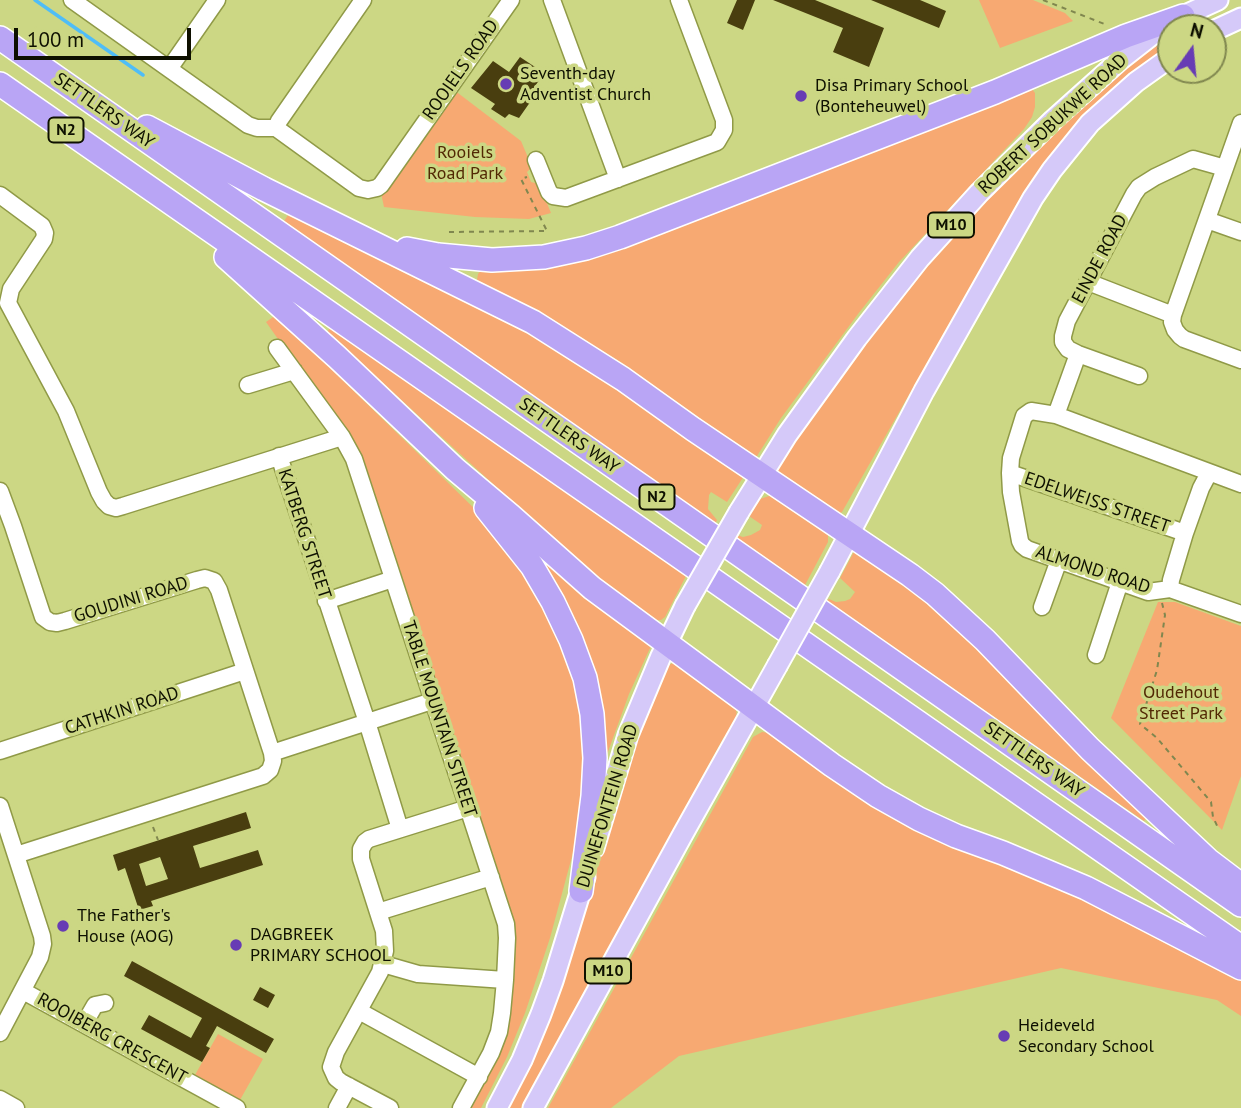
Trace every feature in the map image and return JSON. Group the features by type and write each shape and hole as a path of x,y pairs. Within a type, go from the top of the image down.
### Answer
{"highway":[{"path":"357,234 411,250 467,259 544,257 586,248 995,92 1157,25"},
{"name":"SETTLERS WAY","path":"0,38 1241,905"},
{"name":"SETTLERS WAY","path":"0,84 1241,947"},
{"path":"73,89 264,189 533,322 613,372 910,575 962,617 1090,750 1208,860 1241,885"},
{"path":"133,177 262,289 455,469 592,588 832,765 919,819 1086,888 1241,968"},
{"path":"455,469 532,566 554,602 584,678 592,714 595,758 581,891"}],"main road":[{"name":"ROBERT SOBUKWE ROAD","path":"1187,14 1217,0"},
{"name":"ROBERT SOBUKWE ROAD","path":"739,512 815,393 920,258 979,193 1053,120 1120,60 1157,32"},
{"name":"ROBERT SOBUKWE ROAD","path":"754,708 830,571 924,391 1032,198 1090,124 1136,82 1157,67"},
{"name":"DUINEFONTEIN ROAD","path":"497,1108 517,1070 553,981 620,760 639,708 685,606 739,512"},
{"name":"M10","path":"533,1108 754,708"}],"street":[{"path":"72,0 248,125 257,128 276,128 363,0"},
{"path":"169,69 217,0"},
{"name":"ROOIELS ROAD","path":"276,128 359,188 377,188 510,0"},
{"path":"551,0 618,179"},
{"path":"538,167 553,197 566,198 717,142 724,130 723,114 679,0"},
{"path":"1241,123 1172,322 1180,337 1241,360"},
{"name":"EINDE ROAD","path":"1078,354 1063,342 1067,321 1139,187 1193,159 1225,168"},
{"name":"KATBERG STREET","path":"0,195 42,226 45,233 44,239 10,289 8,303 66,411 104,501 109,506 123,506 279,456 400,829"},
{"path":"1207,220 1241,232"},
{"path":"1088,282 1173,315"},
{"name":"TABLE MOUNTAIN STREET","path":"277,348 342,437 354,458 506,924 505,980 499,1032 479,1077 461,1108"},
{"path":"1139,376 1078,354 1056,415 1241,484"},
{"path":"248,385 294,372"},
{"name":"ALMOND ROAD","path":"1056,415 1031,411 1024,416 1012,458 1011,492 1022,545 1148,592 1165,591 1241,614"},
{"path":"279,456 342,437"},
{"path":"1165,591 1209,472"},
{"name":"EDELWEISS STREET","path":"1010,473 1185,533"},
{"name":"GOUDINI ROAD","path":"0,491 46,620 62,622 197,580 214,581 272,753"},
{"path":"1042,607 1059,560"},
{"path":"326,601 393,579"},
{"path":"1096,655 1120,582"},
{"name":"CATHKIN ROAD","path":"0,751 245,671"},
{"path":"16,855 263,776 272,766 272,753 432,701"},
{"path":"0,806 43,944 40,957 0,1033"},
{"path":"390,1108 336,1078 331,1067 335,1052 383,964 386,944 361,859 361,849 369,839 468,808"},
{"path":"377,912 491,877"},
{"path":"383,964 418,974 505,980"},
{"name":"ROOIBERG CRESCENT","path":"23,991 237,1108"},
{"path":"84,1024 95,1005 105,1003"},
{"path":"359,1011 479,1077"},
{"path":"337,1108 349,1086"},
{"path":"0,1099 16,1108"}],"path":[{"path":"1043,0 1113,27"},
{"path":"449,232 547,231 521,179 538,167"},
{"path":"1165,591 1165,615 1157,670 1140,724 1157,738 1211,802 1213,817 1219,830"}],"green space":[{"path":"979,0 1033,0 1065,13 1073,21 1000,48"},
{"path":"1157,46 1157,59 1142,69 993,255 842,512 839,514 775,471 789,445 914,277 1009,174 1119,72"},
{"path":"1032,89 1035,93 1035,107 1024,129 899,262 781,418 757,456 753,456 620,362 563,327 480,286 477,280 482,269 523,267"},
{"name":"Rooiels Road Park","path":"454,90 521,141 532,167 527,172 531,182 539,184 551,213 529,219 475,217 384,207 381,193"},
{"path":"291,210 533,330 744,476 727,502 711,492 709,495 708,509 717,520 715,524 283,223"},
{"path":"276,315 479,513 548,606 578,690 586,748 574,849 550,938 525,1013 507,1057 481,1108 468,1108 494,1057 512,959 359,454 266,322"},
{"path":"332,326 687,574 665,617 654,620 640,612 576,560 327,332"},
{"path":"774,496 819,525 828,534 828,542 804,587 733,537 734,534 743,537 760,530 762,525 746,514 757,500"},
{"path":"856,548 946,614 1147,817 1144,821 827,601 845,601 855,592 840,578"},
{"path":"533,550 651,646 629,694 605,760"},
{"name":"Oudehout Street Park","path":"1158,602 1175,602 1241,626 1241,776 1222,830 1111,718"},
{"path":"673,663 736,708 737,719 727,738 724,737 521,1108 507,1108 561,987 622,775 665,667"},
{"path":"762,732 771,733 1241,976 1241,1016 1217,1000 1061,968 679,1056 611,1108 548,1108 753,737"},
{"path":"218,1034 263,1059 240,1100 195,1075"}],"building":[{"path":"737,0 755,0 743,30 727,23"},
{"path":"773,0 815,0 884,28 869,67 833,52 843,28"},
{"path":"871,0 920,0 946,11 939,28"},
{"name":"Seventh-day Adventist Church","path":"520,57 544,73 529,95 533,98 519,118 509,114 505,118 491,109 495,104 471,88 493,61 509,72"},
{"path":"246,812 251,828 193,846 200,868 258,850 263,865 151,901 153,906 139,910 125,868 118,871 113,855","holes":["160,857 168,879 146,886 139,864"]},
{"path":"132,961 274,1039 266,1053 217,1026 206,1046 210,1048 202,1062 141,1029 149,1015 191,1038 202,1018 124,976"},
{"path":"260,987 275,995 268,1008 253,1000"}],"waterway":[{"path":"35,0 143,75"}],"place":[{"name":"Seventh-day Adventist Church","path":"506,84"},
{"name":"Disa Primary School (Bonteheuwel)","path":"801,96"},
{"name":"The Father's House (AOG)","path":"63,926"},
{"name":"DAGBREEK PRIMARY SCHOOL","path":"236,945"},
{"name":"Heideveld Secondary School","path":"1004,1036"}]}
